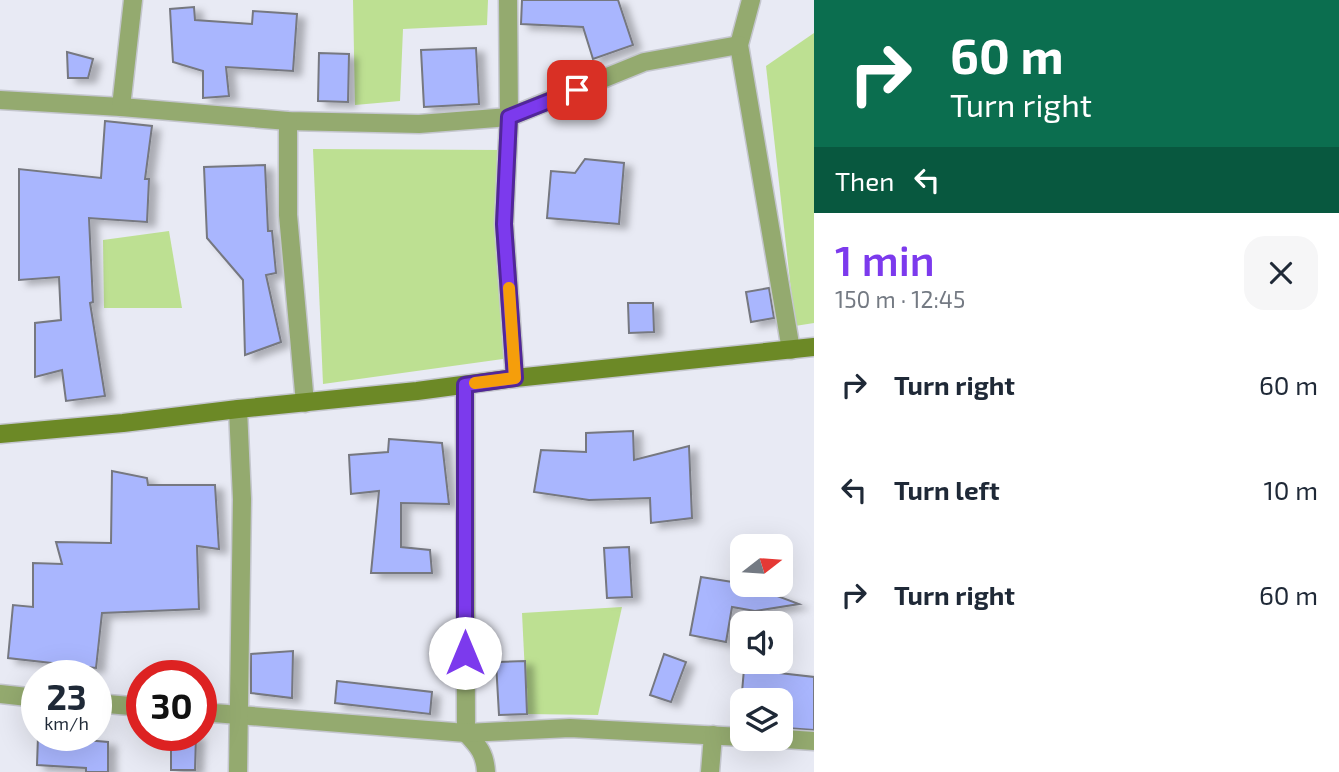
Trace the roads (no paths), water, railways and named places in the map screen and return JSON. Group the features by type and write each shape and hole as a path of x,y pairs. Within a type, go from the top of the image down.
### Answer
{"street":[{"path":"121,107 133,0"},
{"path":"508,0 509,117 504,224 515,378"},
{"path":"751,0 739,45 791,350"},
{"path":"0,100 288,121 419,124 509,117 644,62 739,45"},
{"path":"288,121 288,215 305,403"},
{"path":"0,434 123,423 814,347"},
{"path":"465,385 466,733 485,756 486,772"},
{"path":"238,409 242,499 238,772"},
{"path":"0,695 21,697"},
{"path":"217,713 466,733 570,728 730,736"},
{"path":"710,772 712,735"},
{"path":"793,740 814,741"}]}
